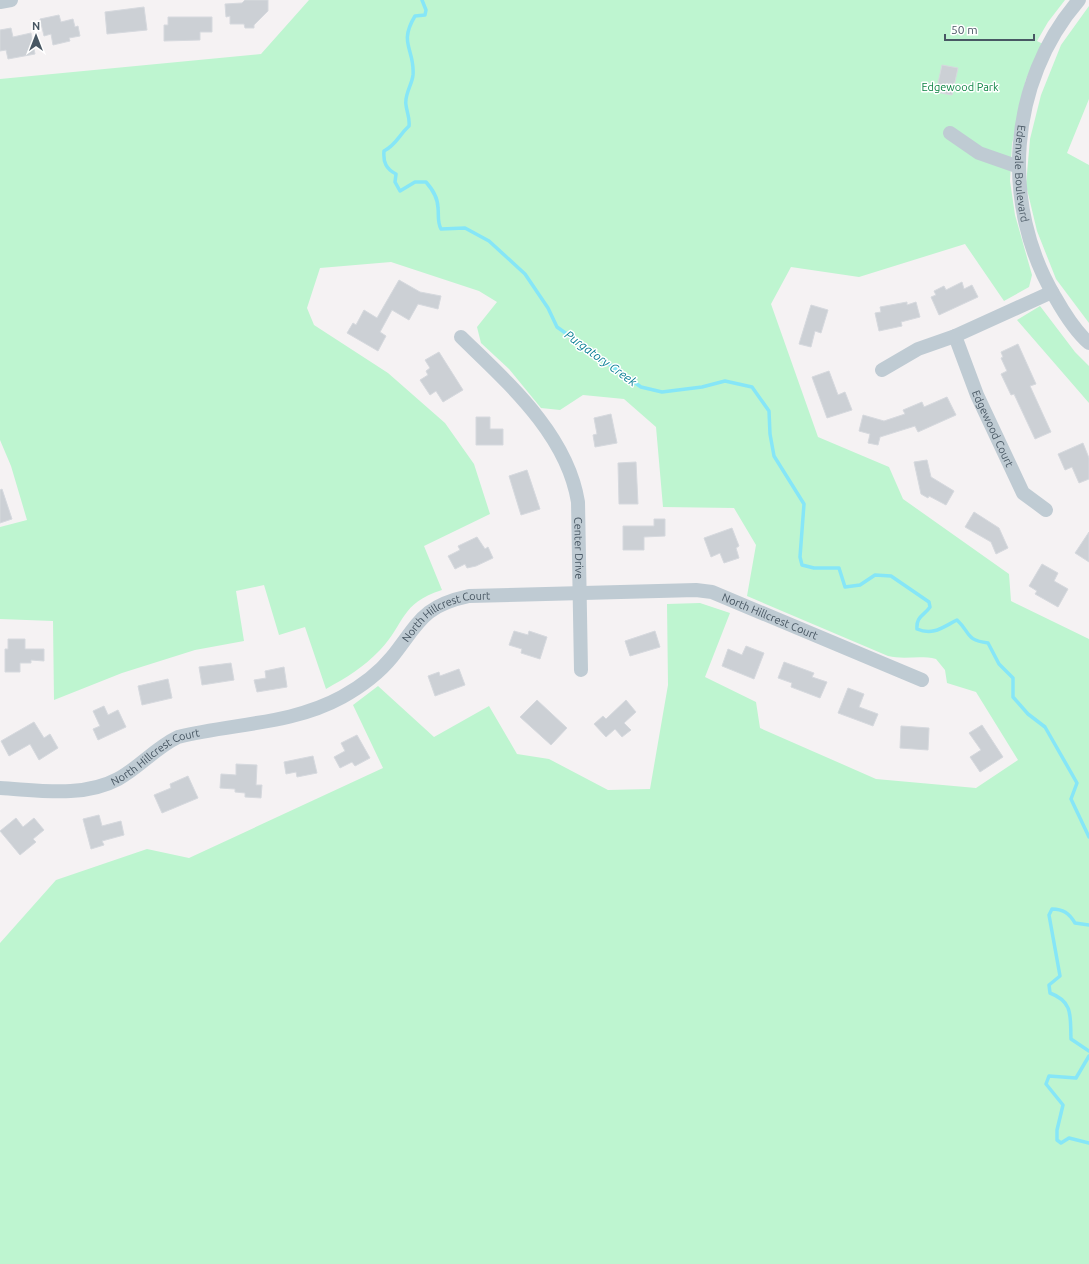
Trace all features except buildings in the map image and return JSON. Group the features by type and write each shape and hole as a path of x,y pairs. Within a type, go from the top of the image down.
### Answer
{"street":[{"path":"0,2 11,0"},
{"name":"Edenvale Boulevard","path":"1079,0 1069,12 1050,42 1034,74 1025,109 1020,144 1019,167 1023,215 1032,250 1064,314 1089,343"},
{"path":"950,133 979,153 1019,167"},
{"path":"882,370 918,349 955,336 1052,292"},
{"name":"Edgewood Court","path":"955,336 977,395 1023,493 1046,510"},
{"name":"Center Drive","path":"461,337 532,411 549,434 569,467 575,483 578,502 581,670"},
{"name":"North Hillcrest Court","path":"0,788 75,791 96,788 117,780 135,768 163,744 178,737 286,718 317,710 358,687 391,658 424,614 438,605 469,596 696,590 712,592 922,680"}],"green space":[{"name":"Edgewood Park","path":"309,0 1065,0 1048,22 1037,41 1043,44 1026,79 1012,144 1010,181 1015,215 1032,275 1029,287 1004,301 965,244 859,277 791,267 771,304 818,437 889,467 903,499 1009,574 1011,601 1089,639 1089,1264 0,1264 0,943 56,880 147,849 189,858 383,768 353,705 378,686 434,737 489,706 517,754 549,759 608,790 650,789 668,685 667,604 700,603 730,613 705,677 756,702 760,728 876,779 976,788 1018,760 976,692 947,683 945,670 936,659 924,657 900,658 888,656 747,596 756,545 734,508 663,507 656,427 624,399 583,395 560,410 541,408 509,369 481,343 477,327 497,302 479,291 391,262 320,268 307,308 314,325 388,373 445,423 474,464 490,514 424,546 442,590 428,595 418,601 405,615 388,640 374,656 354,672 326,689 305,627 279,635 264,585 236,591 244,641 195,650 122,673 54,700 53,621 0,619 0,527 27,520 11,466 0,440 0,79 261,54"},
{"path":"1089,6 1089,99 1067,153 1089,165 1089,323 1056,279 1037,231 1026,185 1030,139 1041,95 1061,45"},
{"path":"1040,306 1075,352 1089,366 1089,403 1017,320"}],"waterway":[{"name":"Purgatory Creek","path":"422,0 426,10 425,15 415,16 410,26 407,40 413,66 413,75 406,101 409,126 395,143 384,151 386,165 396,174 395,182 400,191 415,182 426,182 437,200 441,229 465,228 489,241 525,274 548,308 557,327 641,387 662,392 702,387 725,381 752,387 769,411 770,434 774,456 804,504 800,557 802,565 814,568 839,568 845,587 860,585 875,575 891,576 929,602 930,607 919,619 917,629 928,632 938,630 957,620 972,638 988,643 999,664 1013,678 1013,697 1028,714 1045,727 1077,783 1071,799 1089,837"},
{"name":"Purgatory Creek","path":"1089,925 1075,923 1068,914 1063,911 1052,909 1049,915 1060,976 1049,985 1050,993 1058,997 1067,1006 1070,1017 1071,1039 1089,1051"},
{"name":"Purgatory Creek","path":"1089,1056 1076,1078 1049,1076 1046,1084 1063,1105 1057,1130 1057,1140 1061,1143 1069,1138 1089,1143"}]}
